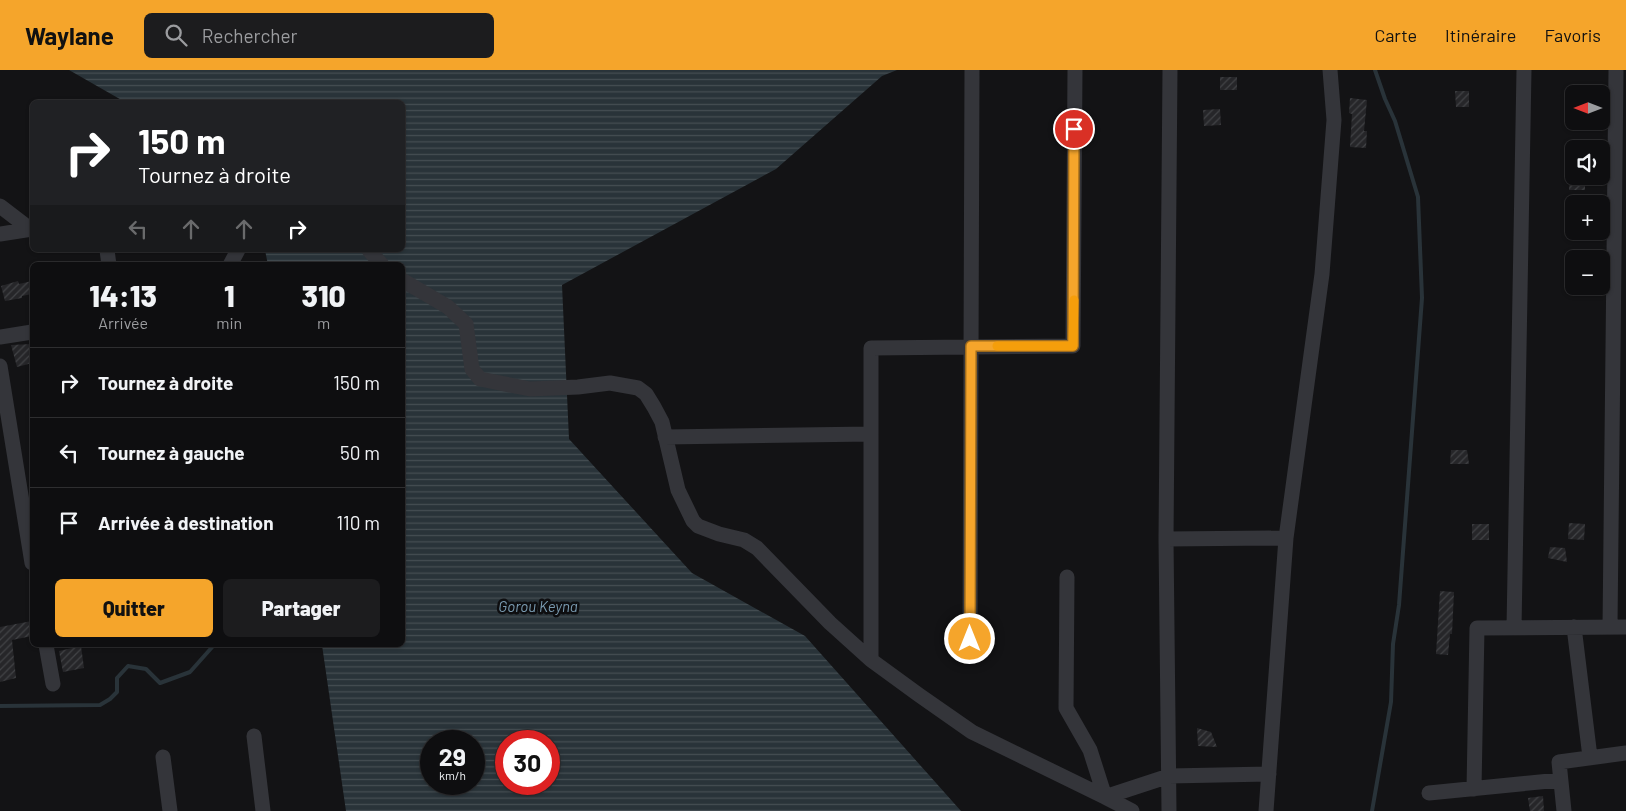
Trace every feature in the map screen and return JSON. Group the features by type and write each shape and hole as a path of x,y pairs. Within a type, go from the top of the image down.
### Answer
{"street":[{"path":"970,639 972,70"},
{"path":"871,660 871,348 1073,346 1074,70"},
{"path":"1169,811 1166,539 1170,70"},
{"path":"1266,811 1286,538 1322,274 1334,120 1330,70"},
{"path":"1514,628 1524,70"},
{"path":"1610,627 1616,70"},
{"path":"0,206 30,228"},
{"path":"0,234 30,229"},
{"path":"370,252 379,262"},
{"path":"405,282 448,307 466,324 472,369 480,379 530,389 578,387 610,383 638,388 646,394 662,422 678,490 693,521 698,526 719,534 744,540 757,548 830,623 871,660 972,732 1132,811"},
{"path":"0,336 30,332"},
{"path":"0,366 30,537"},
{"path":"665,437 871,434"},
{"path":"1166,539 1286,538"},
{"path":"1067,577 1066,708 1090,750 1106,798"},
{"path":"1574,627 1590,757"},
{"path":"1474,789 1477,628 1626,627"},
{"path":"46,647 53,684"},
{"path":"254,736 263,811"},
{"path":"1564,811 1559,762 1626,753"},
{"path":"164,757 170,811"},
{"path":"1106,798 1169,776 1269,774"},
{"path":"1429,793 1560,780"}],"water":[{"name":"Gorou Keyna","path":"69,70 897,70 882,76 776,169 562,285 569,439 692,573 805,636 961,811 346,811 322,647 405,647 405,262 267,262 265,252 405,252 405,100 122,100"}],"building":[{"path":"1220,77 1237,77 1237,90 1220,90"},
{"path":"1455,91 1469,91 1469,107 1456,107"},
{"path":"1350,98 1367,100 1364,131 1367,131 1366,148 1350,147 1352,114 1349,113"},
{"path":"1220,109 1221,125 1204,126 1203,110"},
{"path":"1569,185 1585,185 1585,190 1569,190"},
{"path":"18,281 19,284 30,281 30,294 5,301 1,286"},
{"path":"30,344 30,364 17,367 11,345"},
{"path":"1451,450 1467,450 1469,464 1450,464"},
{"path":"1569,523 1585,524 1584,540 1568,539"},
{"path":"1472,524 1489,524 1489,540 1472,540"},
{"path":"1550,547 1565,548 1567,562 1548,558"},
{"path":"1440,591 1454,592 1452,634 1450,634 1448,655 1436,654"},
{"path":"30,621 30,636 12,640 16,678 0,682 0,627"},
{"path":"81,647 84,668 63,672 59,651"},
{"path":"1197,728 1211,732 1217,747 1198,746"},
{"path":"1543,796 1544,811 1530,811 1528,798"}],"waterway":[{"path":"1372,811 1391,702 1393,644 1399,605 1422,298 1418,197 1395,121 1375,70"},
{"path":"0,706 100,705 117,692 117,678 128,666 146,669 160,683 190,672 212,647"}],"slow traffic":[{"path":"997,346 1073,346 1074,300"}],"route":[{"path":"970,639 971,346 1073,346 1074,129"}]}
